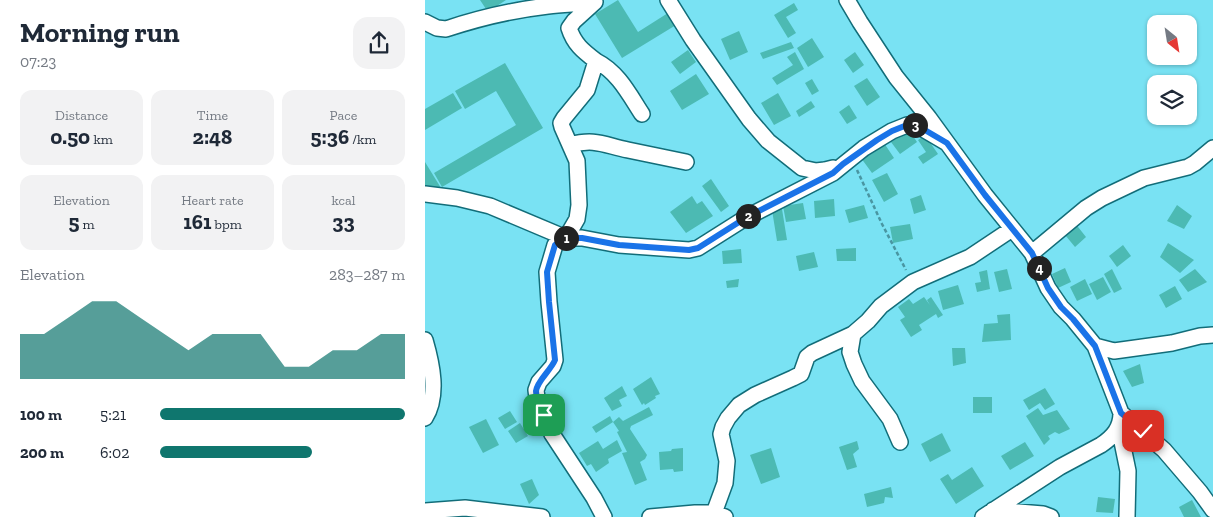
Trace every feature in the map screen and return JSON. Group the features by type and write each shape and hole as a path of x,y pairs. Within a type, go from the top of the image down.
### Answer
{"street":[{"path":"668,0 693,40 732,95 768,141 802,168 808,170 825,170 843,164"},
{"path":"847,0 896,77 985,195 1032,253 1048,288 1061,307 1095,346 1120,420 1127,471 1127,517"},
{"path":"425,22 437,28 446,29 502,13 597,1"},
{"path":"597,1 573,21 569,28 572,38 581,49 611,70 643,114"},
{"path":"596,61 587,90 563,118 561,123 577,161 579,205 577,219 566,238 555,245 547,272 555,360 553,366 539,382 536,390 537,398 552,434 594,498 604,517"},
{"path":"425,194 457,198 490,206 566,238 582,238 639,247 689,250 698,248 747,217 833,173 843,164 892,131 907,125 918,126 947,143"},
{"path":"570,145 583,141 598,142 626,150 686,162"},
{"path":"1032,253 1086,208 1102,198 1144,178 1187,167 1213,148"},
{"path":"650,517 695,513 719,515 727,461 721,434 727,418 739,405 755,395 801,374 807,357 853,334 881,306 913,282 971,258 1012,229"},
{"path":"853,334 850,352 854,364 862,381 890,420 900,442"},
{"path":"1095,346 1115,351 1213,335"},
{"path":"425,340 432,375 430,410 425,418"},
{"path":"1120,420 1164,450 1213,510"},
{"path":"988,513 1060,466 1107,441 1120,420"},
{"path":"425,511 465,508 541,517"},
{"path":"988,513 1043,514 1051,517"}],"path":[{"path":"843,164 854,166 857,170 881,224 913,282"}],"building":[{"path":"480,0 506,0 488,12"},
{"path":"618,0 638,32 668,13 676,25 622,58 595,14"},
{"path":"794,3 798,10 786,17 796,33 788,38 774,15"},
{"path":"739,31 748,52 730,60 721,39"},
{"path":"812,38 824,57 808,67 797,48"},
{"path":"791,42 794,48 763,59 760,53"},
{"path":"688,50 696,62 680,74 671,62"},
{"path":"795,52 804,69 777,85 772,78 793,65 787,57"},
{"path":"855,52 864,65 853,73 844,60"},
{"path":"505,63 543,128 442,187 434,173 516,125 496,91 465,109 455,91"},
{"path":"696,74 709,94 682,110 670,91"},
{"path":"867,78 880,97 867,106 854,86"},
{"path":"812,79 819,91 812,95 805,83"},
{"path":"453,93 462,108 425,130 425,109"},
{"path":"778,93 791,116 774,125 761,103"},
{"path":"811,101 815,107 799,117 796,111"},
{"path":"849,105 857,118 847,124 839,112"},
{"path":"909,130 917,142 900,154 891,142 896,139 893,134"},
{"path":"925,135 938,154 923,164 918,157 926,152 918,140"},
{"path":"884,143 894,158 872,173 861,158"},
{"path":"425,162 441,188 429,196 425,190"},
{"path":"887,173 898,194 884,202 872,180"},
{"path":"711,179 729,206 721,212 702,186"},
{"path":"921,195 926,210 914,214 910,199"},
{"path":"692,196 697,204 702,201 713,216 686,233 670,212"},
{"path":"834,199 835,216 815,218 814,201"},
{"path":"803,203 806,219 786,222 783,206"},
{"path":"864,205 868,218 849,223 845,210"},
{"path":"1177,205 1192,216 1184,229 1167,221"},
{"path":"782,209 787,240 777,241 772,210"},
{"path":"1067,213 1086,237 1075,247 1056,224"},
{"path":"910,224 913,239 893,243 890,227"},
{"path":"1168,243 1194,260 1180,273 1160,257"},
{"path":"1123,245 1131,256 1117,267 1109,256"},
{"path":"856,248 856,261 837,261 836,249"},
{"path":"741,249 742,263 723,264 722,251"},
{"path":"814,252 818,267 799,271 796,256"},
{"path":"1065,268 1071,282 1058,288 1052,274"},
{"path":"1007,269 1012,289 999,292 994,272"},
{"path":"1112,269 1122,289 1114,293 1104,274"},
{"path":"1195,269 1207,282 1188,292 1179,280"},
{"path":"987,270 990,289 977,292 975,283 981,282 979,272"},
{"path":"1103,277 1111,292 1097,300 1089,284"},
{"path":"739,279 738,287 727,288 726,281"},
{"path":"1085,279 1092,294 1077,301 1070,287"},
{"path":"958,285 964,304 943,310 938,291"},
{"path":"1175,286 1182,299 1166,308 1159,295"},
{"path":"924,297 930,305 927,300 931,297 943,315 938,318 936,314 919,325 922,330 911,337 900,320 905,317 898,307 909,299 913,304"},
{"path":"1010,314 1011,340 982,342 984,324 998,323 997,315"},
{"path":"952,348 965,348 966,363 953,366"},
{"path":"1140,364 1144,383 1132,387 1123,371"},
{"path":"651,377 660,394 645,405 644,403 642,405 633,389"},
{"path":"622,386 627,396 619,400 622,406 612,411 604,398"},
{"path":"1045,388 1055,404 1045,410 1040,403 1029,410 1023,400"},
{"path":"973,397 992,397 992,413 973,413"},
{"path":"649,407 653,415 631,426 630,429 647,455 640,462 647,480 635,485 622,453 627,452 617,432 619,431 613,422 619,417 623,421"},
{"path":"1038,408 1043,415 1057,410 1070,429 1059,434 1055,432 1048,436 1050,439 1044,445 1026,416"},
{"path":"510,411 517,422 505,429 498,418"},
{"path":"610,416 613,422 596,433 592,427"},
{"path":"486,419 499,445 483,453 469,427"},
{"path":"520,423 528,436 516,443 508,431"},
{"path":"942,433 951,451 930,462 921,444"},
{"path":"617,440 622,451 608,459 609,463 596,472 591,464 587,466 579,453 598,441 603,449"},
{"path":"857,441 859,449 853,454 857,467 847,470 839,447"},
{"path":"1025,442 1034,456 1010,470 1001,456"},
{"path":"683,448 683,471 674,472 673,469 660,470 659,452"},
{"path":"771,448 780,477 761,484 750,455"},
{"path":"972,467 984,486 956,504 940,479 948,474 952,480"},
{"path":"532,479 539,495 529,504 520,484"},
{"path":"891,487 893,498 885,497 884,503 867,507 864,494"},
{"path":"1098,497 1115,499 1113,513 1096,512"},
{"path":"1192,500 1201,517 1184,517 1179,507"}],"route":[{"path":"544,415 536,390 539,382 553,366 555,360 547,272 555,245 566,238 582,238 619,245 689,250 698,248 747,217 833,173 864,148 892,131 907,125 913,125 947,143 985,195 1032,253 1048,288 1061,307 1095,346 1121,413 1143,431"}]}
